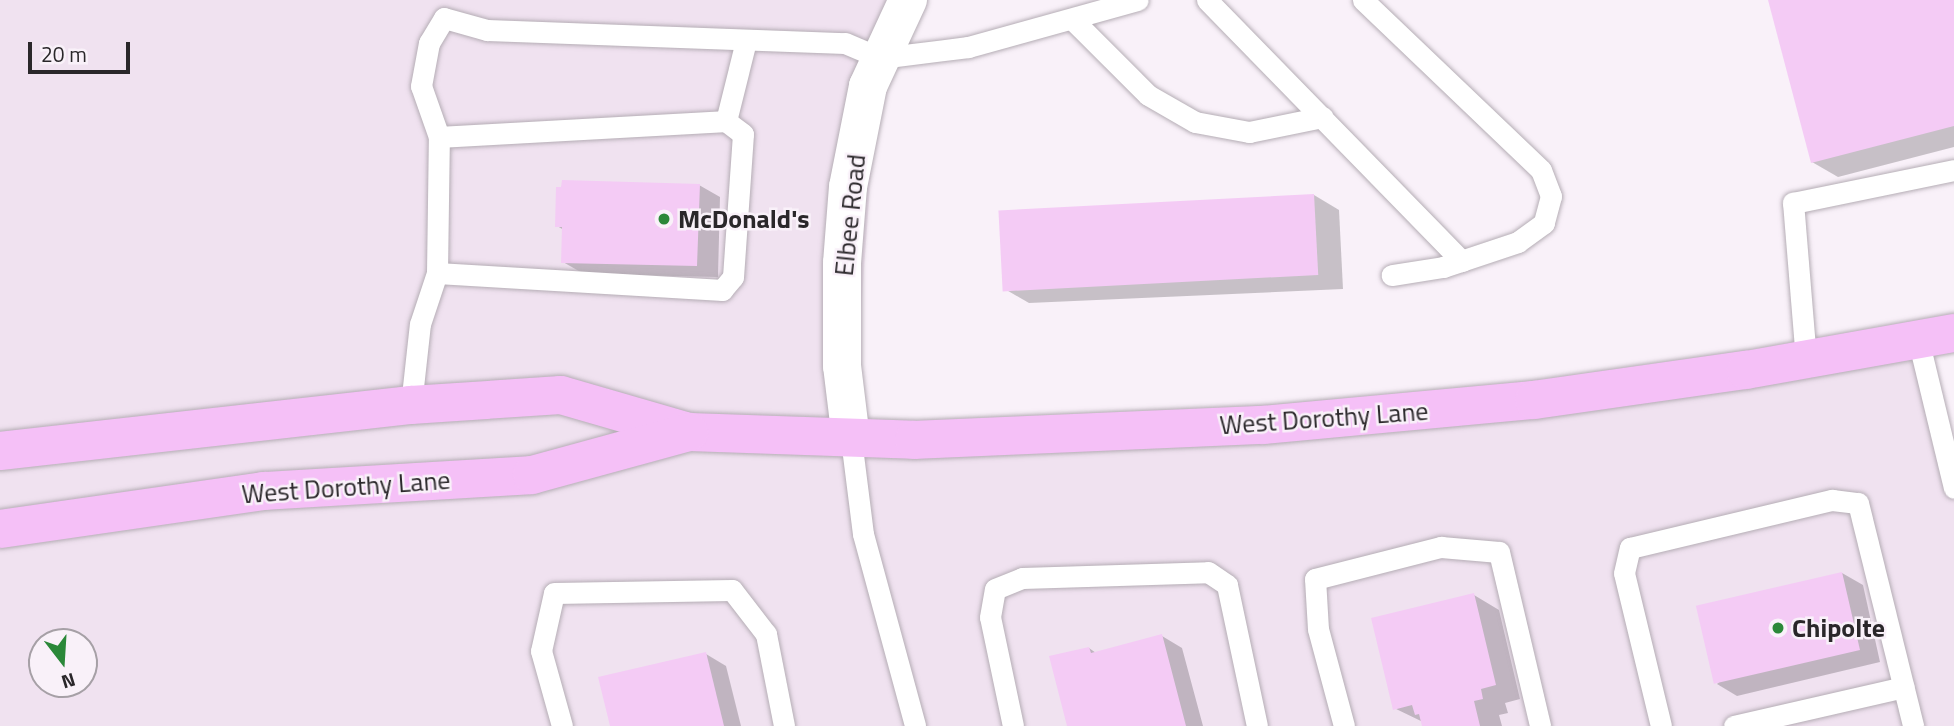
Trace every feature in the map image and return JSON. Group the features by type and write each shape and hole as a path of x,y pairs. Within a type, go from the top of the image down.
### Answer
{"main road":[{"name":"West Dorothy Lane","path":"0,452 411,405 561,395 689,432 851,439 1036,436 1263,425 1534,400 1805,360 1936,336"},
{"name":"West Dorothy Lane","path":"0,529 264,491 532,475 689,432"}],"street":[{"name":"Elbee Road","path":"851,439 842,366 842,263 848,187 868,86 908,0"}],"lane":[{"path":"411,405 420,324 437,273 439,137 422,86 429,43 444,18 487,30 845,43 880,58 968,47 1138,0"},
{"path":"1207,0 1462,261"},
{"path":"1363,0 1541,170 1551,196 1544,223 1518,242 1443,267 1392,275"},
{"path":"1072,19 1148,95 1195,122 1249,132 1322,117"},
{"path":"726,121 746,41"},
{"path":"437,273 722,290 733,277 743,134 726,121 439,137"},
{"path":"1805,360 1793,203 1954,170"},
{"path":"1936,336 1954,488"},
{"path":"851,439 863,534 915,726"},
{"path":"1661,726 1624,573 1630,548 1832,500 1858,503 1913,726"},
{"path":"1344,726 1318,629 1315,579 1441,547 1499,552 1540,726"},
{"path":"1013,726 990,617 995,589 1022,578 1208,572 1227,585 1257,726"},
{"path":"562,726 541,651 554,593 732,590 766,634 784,726"},
{"path":"1734,726 1904,687"}],"shaded area":[{"path":"0,0 913,0 879,59 852,439 1806,360 1918,339 1954,499 1954,726 0,726"}],"building":[{"path":"1768,0 1954,0 1954,126 1811,163"},
{"path":"562,180 700,184 697,266 561,263 562,227 555,227 556,187 561,187"},
{"path":"1314,194 1318,275 1003,291 998,211"},
{"name":"Chipolte","path":"1842,572 1860,650 1714,684 1696,606"},
{"path":"1474,593 1496,685 1481,689 1483,699 1474,701 1480,726 1422,726 1419,714 1415,715 1412,705 1393,710 1371,618"},
{"path":"1162,634 1186,726 1067,726 1049,656 1089,647 1091,653"},
{"path":"706,652 724,726 610,726 598,677"}],"place":[{"name":"McDonald's","path":"664,219"},
{"name":"Chipolte","path":"1778,628"}]}
